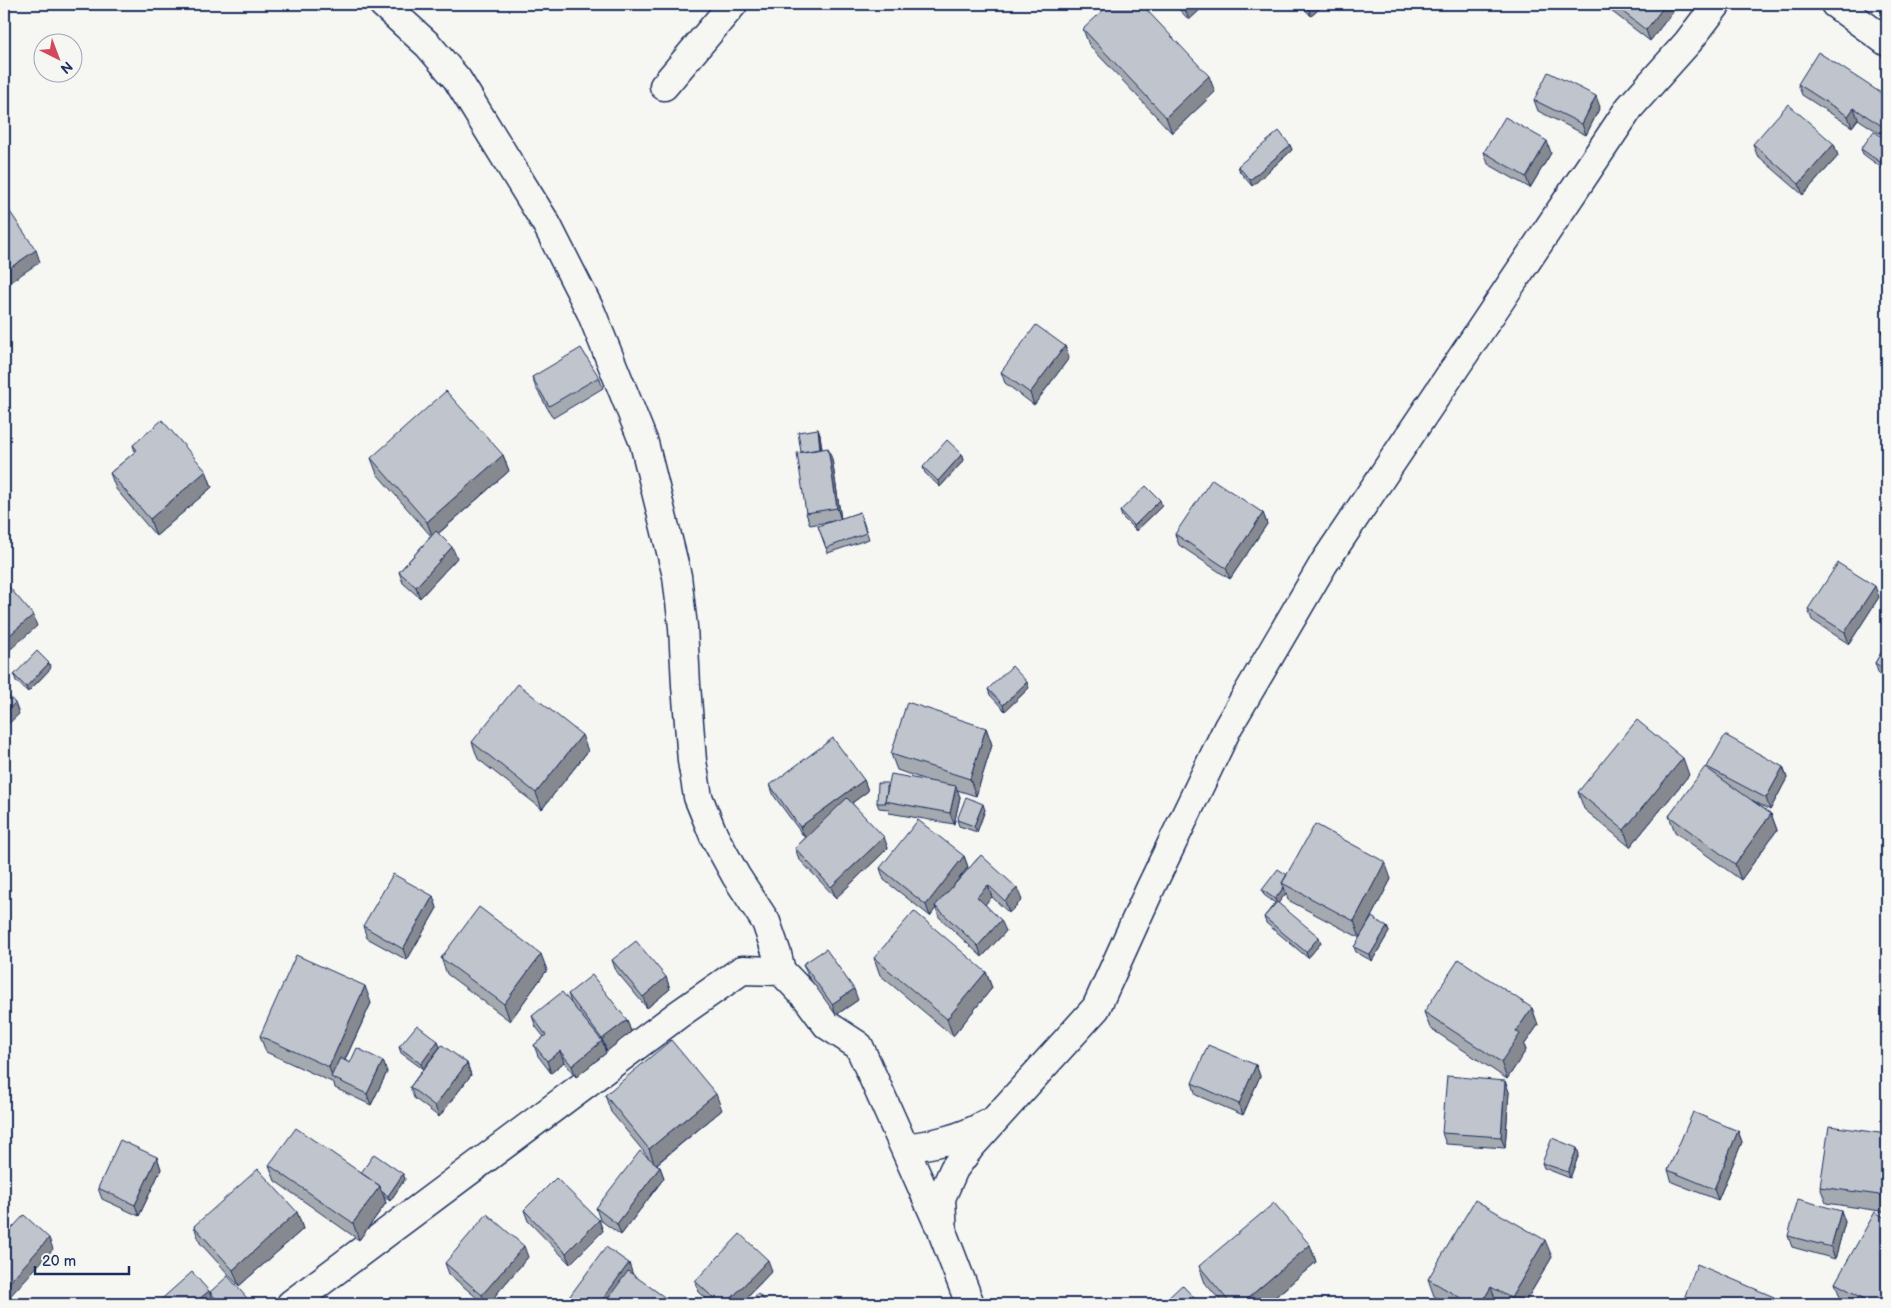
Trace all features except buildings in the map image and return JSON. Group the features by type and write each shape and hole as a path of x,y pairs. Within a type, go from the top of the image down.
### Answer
{"street":[{"path":"382,4 428,45 457,79 547,225 591,312 644,442 677,576 683,627 692,760 698,797 719,844 766,922 778,954 781,971 808,998 827,1025 859,1046 943,1234 970,1304"},
{"path":"664,86 733,4"},
{"path":"943,1234 941,1198 954,1169 971,1146 1096,1008 1150,889 1228,726 1324,564 1630,107 1688,42 1717,4"},
{"path":"1835,4 1887,42"},
{"path":"291,1304 679,1014 742,970 781,971"},
{"path":"905,1148 938,1144 972,1132 1000,1115"}]}
